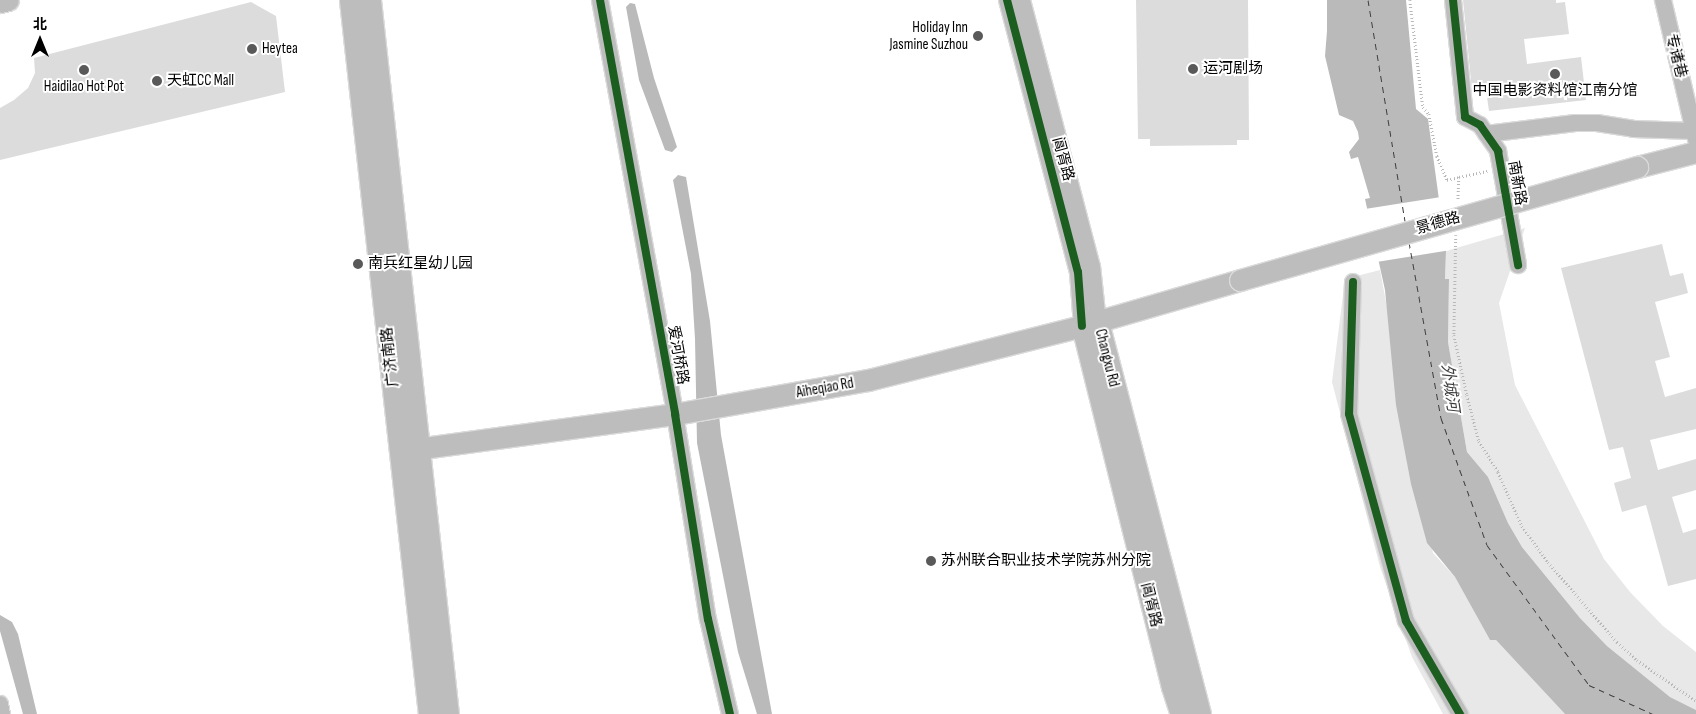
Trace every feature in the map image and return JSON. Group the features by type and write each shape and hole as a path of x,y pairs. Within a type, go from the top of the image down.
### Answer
{"main road":[{"path":"0,2 8,0"},
{"name":"广济南路","path":"350,0 410,450 448,714"},
{"name":"广济南路","path":"370,0 410,450 430,714"},
{"name":"景德路","path":"1240,280 1637,167 1696,152"},
{"name":"Aiheqiao Rd","path":"410,450 680,413 878,378 1090,324 1240,280"},
{"name":"阊胥路","path":"1090,324 1172,687 1181,714"},
{"name":"Changxu Rd","path":"1090,324 1200,714"}],"street":[{"name":"爱河桥路","path":"600,0 680,413 708,619 730,714"},
{"name":"阊胥路","path":"1007,0 1090,324"},
{"name":"Changxu Rd","path":"1022,0 1092,266 1090,324"},
{"name":"南新路","path":"1453,0 1465,117 1480,125 1498,151 1518,265"},
{"name":"专诸巷","path":"1663,0 1695,135"},
{"path":"1486,134 1574,123 1597,123 1633,129 1695,135"},
{"path":"1353,282 1349,414 1406,621 1460,714"},
{"path":"0,704 2,714"}],"path":[{"path":"1410,0 1423,106 1429,114 1437,156 1447,180 1501,168"},
{"path":"1458,206 1459,177"},
{"path":"1457,226 1454,335 1479,441 1498,472 1522,526 1548,562 1617,642 1637,660 1696,701"}],"shaded area":[{"path":"1525,228 1499,303 1515,385 1604,559 1630,592 1663,626 1696,652 1696,710 1670,697 1607,646 1580,618 1522,547 1508,523 1488,477 1467,452 1448,342 1449,280 1445,279 1446,251"},
{"path":"1380,270 1433,553 1455,577 1490,640 1496,640 1565,714 1443,714 1412,657 1380,567 1332,382 1345,279"}],"water":[{"name":"外城河","path":"1327,0 1406,0 1416,109 1428,119 1446,251 1445,279 1449,279 1448,342 1467,452 1488,477 1508,523 1522,547 1580,618 1607,646 1670,697 1696,710 1696,714 1565,714 1496,640 1490,640 1455,577 1427,543 1411,484 1396,405 1385,290 1365,199 1370,198 1358,157 1351,159 1349,152 1359,139 1358,132 1353,121 1339,115 1325,56"},
{"path":"630,3 635,4 654,78 677,147 672,152 665,150 639,80 626,7"},
{"path":"678,175 686,177 710,321 721,435 772,714 757,714 738,652 697,443 695,339 691,274 673,180"},
{"path":"0,615 12,622 18,634 37,714 23,714 0,631"}],"pier":[{"path":"1441,197 1449,250 1373,262 1365,209"}],"building":[{"name":"运河剧场","path":"1136,0 1248,0 1249,140 1237,140 1237,145 1150,146 1150,139 1138,139"},
{"path":"1463,0 1556,0 1556,3 1565,2 1569,34 1524,39 1527,64 1581,57 1586,100 1489,111 1486,90 1472,91"},
{"name":"天虹CC Mall","path":"251,2 276,16 285,92 0,160 0,108 14,100 28,88 35,73 34,58"},
{"path":"1662,244 1670,276 1683,273 1688,293 1655,302 1670,357 1655,361 1665,397 1696,388 1696,429 1650,440 1658,470 1696,459 1696,490 1672,497 1683,533 1696,529 1696,579 1668,586 1646,505 1622,512 1614,483 1631,478 1623,447 1609,450 1561,268"}],"ferry route":[{"path":"1368,0 1405,221"},
{"path":"1409,242 1441,418 1487,545 1589,685 1653,714"}],"cycle path":[{"path":"600,0 675,414 708,619 730,714"},
{"path":"1007,0 1078,272 1082,326"},
{"path":"1453,0 1465,117 1480,125 1498,151 1518,265"},
{"path":"1353,282 1349,414 1406,621 1460,714"}],"place":[{"name":"Holiday Inn Jasmine Suzhou","path":"978,36"},
{"name":"Heytea","path":"252,49"},
{"name":"运河剧场","path":"1193,69"},
{"name":"Haidilao Hot Pot","path":"84,70"},
{"name":"中国电影资料馆江南分馆","path":"1555,74"},
{"name":"天虹CC Mall","path":"157,81"},
{"name":"南兵红星幼儿园","path":"358,264"},
{"name":"苏州联合职业技术学院苏州分院","path":"931,561"}]}
